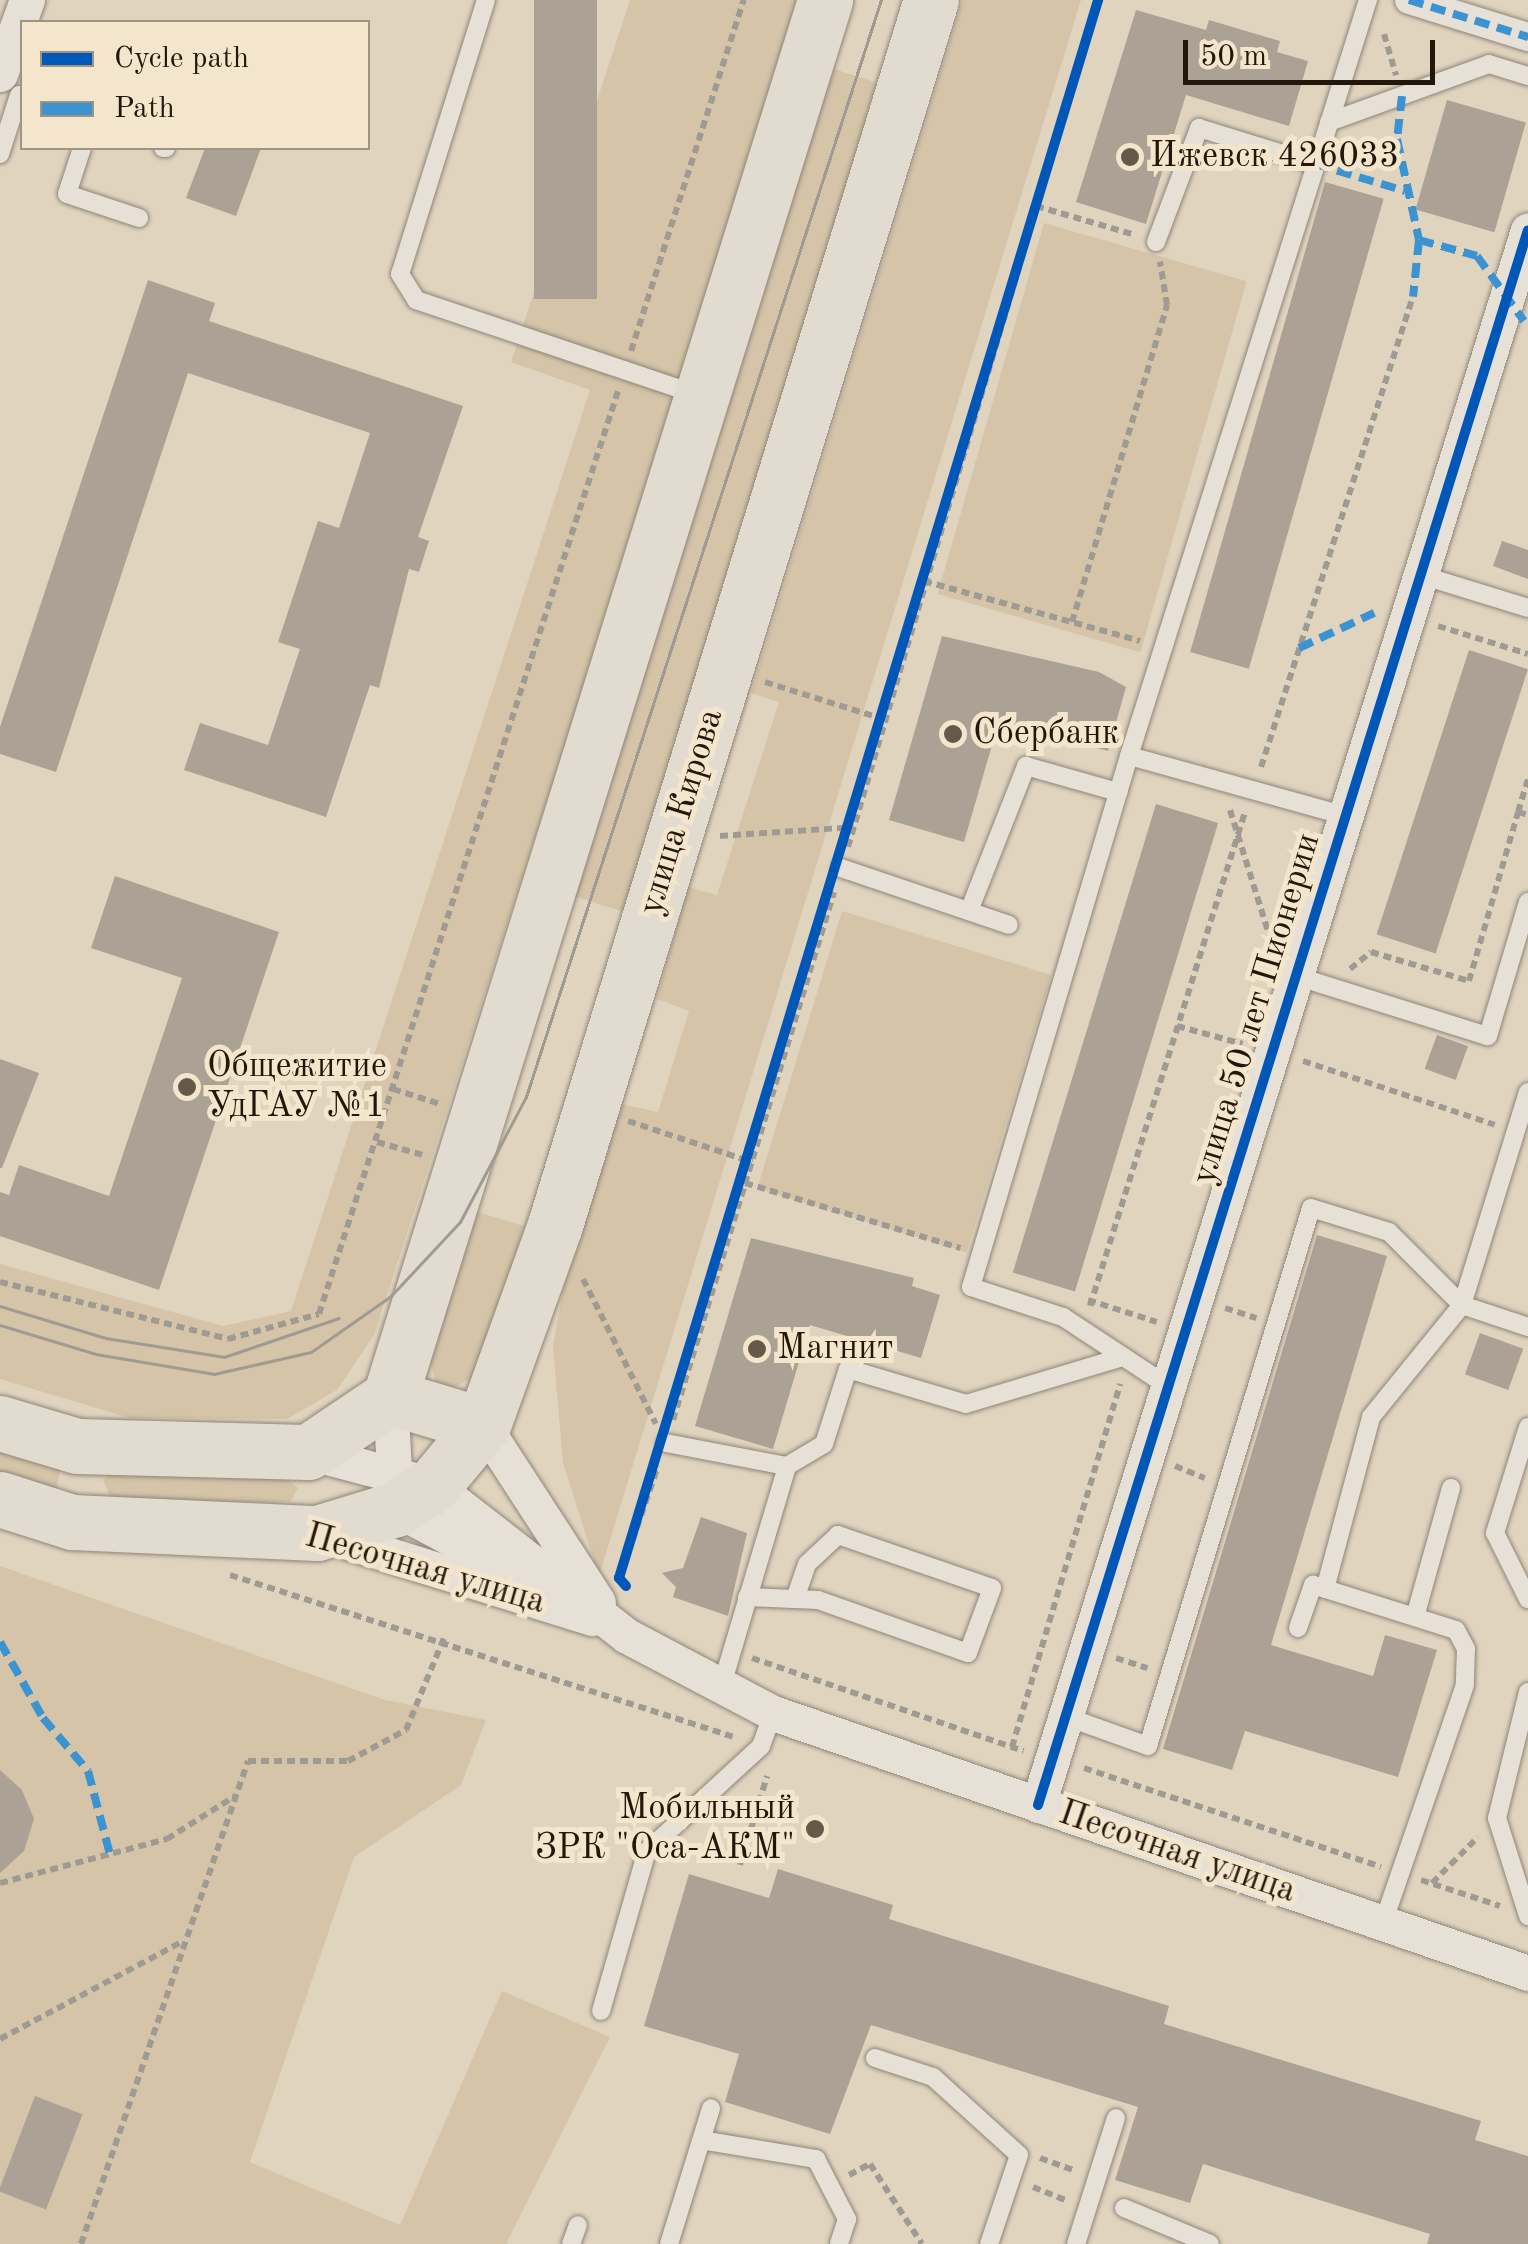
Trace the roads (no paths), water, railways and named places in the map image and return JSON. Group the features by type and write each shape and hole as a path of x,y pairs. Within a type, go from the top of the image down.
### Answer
{"main road":[{"path":"408,1489 317,1533 308,1452 390,1397 825,0"},
{"name":"улица Кирова","path":"408,1489 483,1425 674,839 931,0"},
{"path":"390,1397 483,1425"},
{"name":"Песочная улица","path":"0,1423 77,1446 308,1452"},
{"path":"72,1522 77,1446"},
{"name":"Песочная улица","path":"0,1500 72,1522 317,1533"}],"street":[{"path":"1410,0 1528,37"},
{"path":"14,89 20,48"},
{"name":"улица 50 лет Пионерии","path":"1038,1805 1528,230"},
{"path":"390,1397 408,1489"},
{"name":"Песочная улица","path":"483,1425 612,1624"},
{"name":"Песочная улица","path":"308,1452 408,1489 612,1624 721,1688 773,1712 1528,1972"},
{"name":"Песочная улица","path":"317,1533 612,1624"}],"lane":[{"path":"486,0 400,274 416,300 699,396"},
{"path":"1169,1387 1083,1330 970,1287 1129,756 1368,0"},
{"path":"1329,122 1490,64 1528,76"},
{"path":"0,88 14,89 0,154"},
{"path":"1156,242 1198,128 1316,164"},
{"path":"81,150 66,194 139,218"},
{"path":"1421,575 1528,608"},
{"path":"1129,756 1346,816"},
{"path":"970,912 1026,766 1118,792"},
{"path":"842,868 1009,925"},
{"path":"1293,988 1488,1036 1528,902"},
{"path":"1326,1589 1372,1417 1462,1304 1528,1092"},
{"path":"1067,1717 1148,1746 1311,1208 1389,1232 1462,1304 1528,1327"},
{"path":"666,1443 787,1466 824,1444 848,1369 966,1404 1126,1358"},
{"path":"1528,1427 1495,1534 1528,1599"},
{"path":"721,1688 787,1466"},
{"path":"1416,1618 1451,1488"},
{"path":"748,1597 795,1599 968,1653 992,1588 838,1535 807,1564 795,1599"},
{"path":"1298,1628 1313,1585 1456,1630 1465,1684 1382,1923"},
{"path":"1528,1692 1497,1818 1528,1916"},
{"path":"601,2011 647,1851 761,1746 773,1712"},
{"path":"875,2058 933,2077 1019,2155 989,2244"},
{"path":"669,2244 711,2108"},
{"path":"1076,2244 1116,2118"},
{"path":"700,2140 816,2159 847,2219 838,2244"},
{"path":"1124,2208 1210,2244"},
{"path":"571,2244 578,2225"}],"tram line":[{"path":"0,1325 96,1354 214,1374 311,1352 391,1296 460,1222 526,1097 881,0"},
{"path":"0,1306 106,1338 224,1357 339,1318"}],"place":[{"name":"Ижевск 426033","path":"1130,157"},
{"name":"Сбербанк","path":"953,734"},
{"name":"Общежитие УдГАУ №1","path":"187,1087"},
{"name":"Магнит","path":"757,1349"},
{"name":"Мобильный ЗРК \"Оса-АКМ\"","path":"815,1829"}]}
